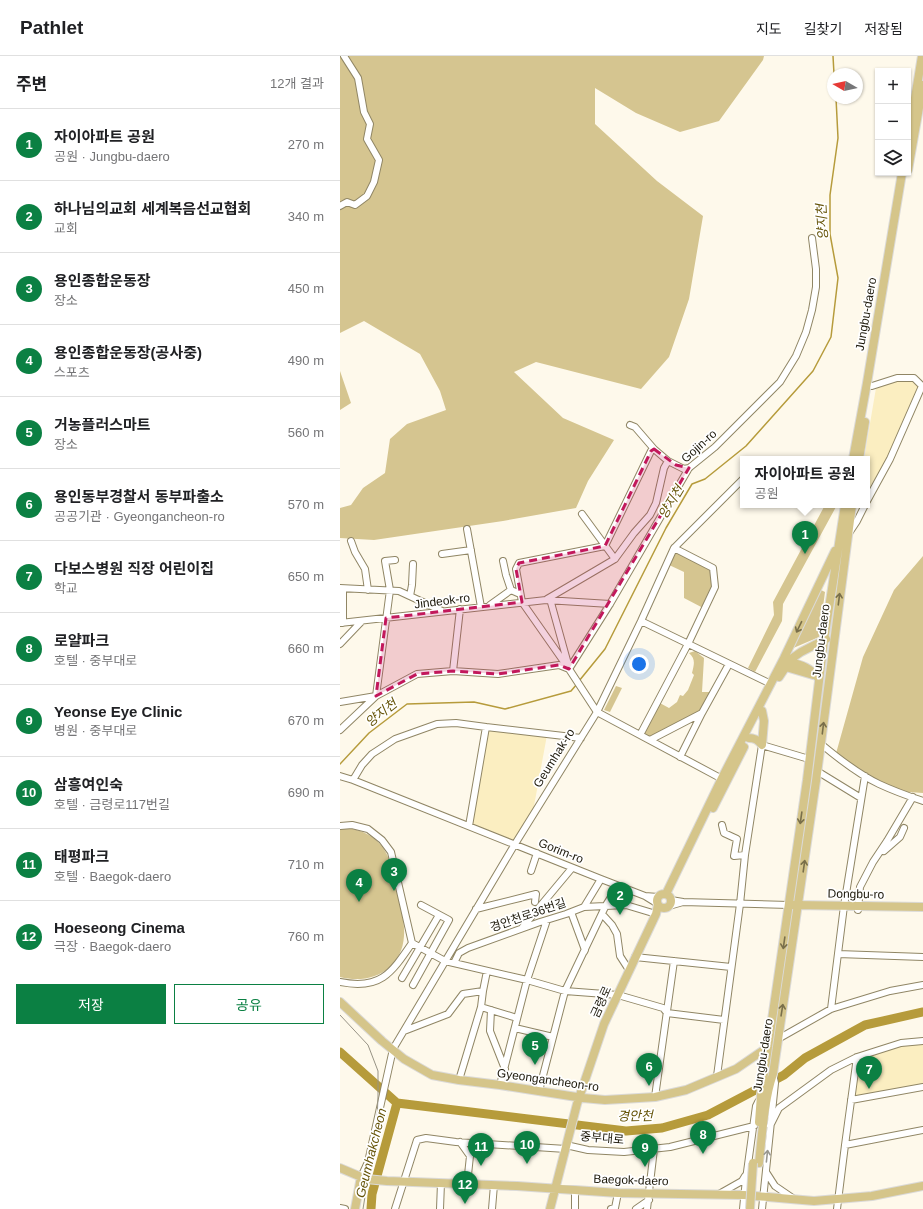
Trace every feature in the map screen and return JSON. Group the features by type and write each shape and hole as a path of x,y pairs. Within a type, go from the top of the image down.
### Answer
{"main road":[{"path":"911,121 922,56"},
{"path":"911,153 923,85"},
{"name":"Jungbu-daero","path":"854,456 902,176"},
{"name":"Jungbu-daero","path":"860,456 907,176"},
{"name":"Jungbu-daero","path":"763,1114 761,1095 771,1050 789,905 807,780 818,679 845,508"},
{"name":"Jungbu-daero","path":"750,1209 763,1114 770,1082 774,1074 771,1050 778,1039 798,905 821,744 852,508"},
{"path":"724,780 840,541"},
{"path":"724,780 749,738 788,664 801,652 834,635"},
{"path":"788,664 813,675 818,679"},
{"path":"762,712 764,721 762,745"},
{"path":"749,738 758,740 762,745"},
{"name":"금령로","path":"550,1209 578,1101 604,1024 656,914 664,901 724,780"},
{"name":"Dongbu-ro","path":"789,905 844,906 858,908 923,907"},
{"name":"Gyeongancheon-ro","path":"340,1002 392,1053 432,1075 539,1091 578,1101 654,1097 686,1090 736,1068 750,1058 771,1050"},
{"name":"Jungbu-daero","path":"755,1209 756,1163"},
{"name":"Baegok-daero","path":"340,1168 364,1178 387,1181 494,1185 618,1193 649,1197 744,1195 814,1201 872,1196 923,1186"},
{"path":"355,1209 364,1178"}],"street":[{"path":"340,206 348,202 355,204 366,196 374,182 379,160 368,139 370,124 364,112 358,78 344,56"},
{"name":"Gojin-ro","path":"570,671 689,468 715,447 780,382 796,356 808,324 816,287 816,269 812,238"},
{"path":"870,496 890,459 923,385 914,378 897,378 872,386"},
{"path":"630,425 635,427 654,449 668,462 684,469 689,468"},
{"path":"605,546 650,450 654,449"},
{"path":"582,514 615,558 650,515 656,502 664,468 668,462"},
{"name":"Geumhak-ro","path":"392,1053 514,844 581,738 641,621 674,548 740,482"},
{"path":"848,535 864,508"},
{"path":"467,529 481,607"},
{"path":"351,541 355,552 365,569 368,590"},
{"path":"605,546 519,564 516,569 522,602 595,709 724,780"},
{"path":"640,735 688,644 715,587 713,568 674,548"},
{"path":"442,554 471,550"},
{"name":"Jindeok-ro","path":"548,600 615,558"},
{"path":"376,696 390,590 385,561 395,560"},
{"path":"503,561 511,590 520,594"},
{"path":"410,596 413,564"},
{"path":"342,623 342,589 399,591 443,611"},
{"path":"488,606 511,590"},
{"path":"548,600 570,671"},
{"name":"Jindeok-ro","path":"342,623 548,600 610,604"},
{"path":"453,671 460,610"},
{"path":"340,644 362,621"},
{"path":"641,621 771,684"},
{"path":"680,757 729,664"},
{"path":"340,730 376,696 417,674 453,671 498,674 559,665 570,671"},
{"path":"340,702 376,696"},
{"path":"650,740 702,713"},
{"path":"353,780 362,765 372,754 395,739 436,724 456,723 581,738"},
{"path":"469,826 486,727"},
{"path":"821,744 841,761 878,784 923,801"},
{"path":"717,1076 745,855 762,745 809,759"},
{"path":"817,771 861,798"},
{"name":"Gorim-ro","path":"341,776 645,896 664,901 789,905"},
{"path":"831,1009 844,906 865,776"},
{"path":"858,908 860,887 873,862 888,841 913,798"},
{"path":"340,826 352,825 368,829 382,840 391,852 412,943 390,973 372,983 354,985 340,982"},
{"path":"722,825 724,833 737,838 734,856 745,855"},
{"path":"873,862 900,837 904,828"},
{"path":"531,871 537,853"},
{"path":"563,879 564,864"},
{"path":"522,929 572,868"},
{"name":"경안천로36번길","path":"454,963 459,953 468,948 584,907 601,879"},
{"path":"539,1091 565,991 606,905 618,886"},
{"path":"476,909 536,894 535,902"},
{"path":"413,984 449,920 421,905"},
{"path":"584,907 626,905 656,914"},
{"path":"571,912 585,950 584,952"},
{"path":"602,914 612,925 617,934 620,956 629,970"},
{"path":"402,978 439,915"},
{"path":"500,1085 527,980 547,920"},
{"path":"412,943 445,961 527,980 565,991 618,995 663,1008 667,1013 724,1020"},
{"path":"838,954 923,957"},
{"path":"635,957 731,967"},
{"path":"654,1097 674,961"},
{"path":"459,1080 481,1007 486,971"},
{"path":"778,1039 831,1009 890,991 923,985"},
{"path":"404,1032 448,1014 463,994 483,991"},
{"path":"481,1007 517,1018"},
{"path":"491,1010 490,1032 505,1069"},
{"path":"515,1028 553,1037"},
{"path":"762,1209 770,1126 779,1108 831,1070 857,1057 901,1043 923,1041"},
{"path":"364,1178 392,1053"},
{"path":"837,1209 857,1057"},
{"path":"851,1100 923,1087"},
{"path":"743,1209 746,1175 754,1126 763,1114 770,1126"},
{"name":"중부대로","path":"403,1181 418,1140 426,1138 460,1142 566,1147 624,1152 670,1147 754,1126"},
{"path":"845,1144 923,1130"},
{"path":"460,1142 470,1156 467,1184"},
{"path":"647,1209 654,1149"},
{"path":"766,1172 775,1186 794,1199"},
{"path":"718,1195 742,1181 746,1175"},
{"path":"395,1209 403,1181"},
{"path":"440,1209 441,1183"},
{"path":"492,1209 494,1185"},
{"path":"575,1190 576,1209"},
{"path":"611,1209 615,1208 618,1193"},
{"path":"636,1209 649,1197"},
{"path":"340,1208 345,1209"}],"highlighted area":[{"path":"654,449 676,465 689,468 569,669 559,665 498,674 453,671 417,674 376,696 386,618 522,602 516,569 519,563 605,546 651,451"}],"shaded area":[{"path":"340,56 764,56 763,60 719,121 680,132 636,113 595,88 595,124 657,181 703,216 689,299 669,357 641,389 536,362 514,372 563,418 614,440 588,481 576,508 503,521 374,540 340,538 340,508 351,505 363,488 385,473 390,439 407,424 446,410 440,391 420,354 364,321 340,333"},
{"path":"340,371 351,403 340,410"},
{"path":"896,381 913,382 919,387 888,458 870,487 870,456 865,456 876,388"},
{"path":"823,508 835,508 783,604 782,621 755,672 748,668 774,615 773,602"},
{"path":"674,548 713,568 715,587 705,609 684,598 684,572 667,564"},
{"path":"923,556 923,793 894,791 835,757 863,657 894,590"},
{"path":"821,590 825,592 819,637 791,649"},
{"path":"695,651 704,658 702,692 713,692 702,713 650,740 640,735 658,702 669,708 677,702 680,695 683,696 688,690 694,675 692,673 694,660 689,653"},
{"path":"616,686 622,688 610,712 604,710"},
{"path":"486,727 547,735 532,817 515,844 469,826"},
{"path":"346,828 368,834 379,843 386,853 393,872 404,925 402,948 398,958 383,972 373,977 363,979 340,977 340,829"},
{"path":"923,1041 923,1087 851,1100 857,1057"}],"waterway":[{"name":"양지천","path":"833,56 834,68"},
{"name":"양지천","path":"579,681 605,649 666,528 692,484 705,479 746,446 813,371 831,337 838,278 830,234 830,195 838,138 836,104"},
{"name":"양지천","path":"340,764 369,733 407,704 474,702 505,709 571,691 577,684"},
{"name":"경안천","path":"340,1052 397,1103 626,1131 662,1128 708,1115 784,1075 805,1058 865,1025 923,1012"},
{"name":"Geumhakcheon","path":"371,1209 372,1194 397,1103"}],"tram line":[{"path":"340,1015 368,1045 378,1071 377,1122 363,1209"}],"place":[{"name":"자이아파트 공원","path":"805,554"},
{"name":"용인종합운동장","path":"394,891"},
{"name":"용인종합운동장(공사중)","path":"359,902"},
{"name":"하나님의교회 세계복음선교협회","path":"620,915"},
{"name":"거농플러스마트","path":"535,1065"},
{"name":"용인동부경찰서 동부파출소","path":"649,1086"},
{"name":"다보스병원 직장 어린이집","path":"869,1089"},
{"name":"로얄파크","path":"703,1154"},
{"name":"삼흥여인숙","path":"527,1164"},
{"name":"태평파크","path":"481,1166"},
{"name":"Yeonse Eye Clinic","path":"645,1167"},
{"name":"Hoeseong Cinema","path":"465,1204"}]}
